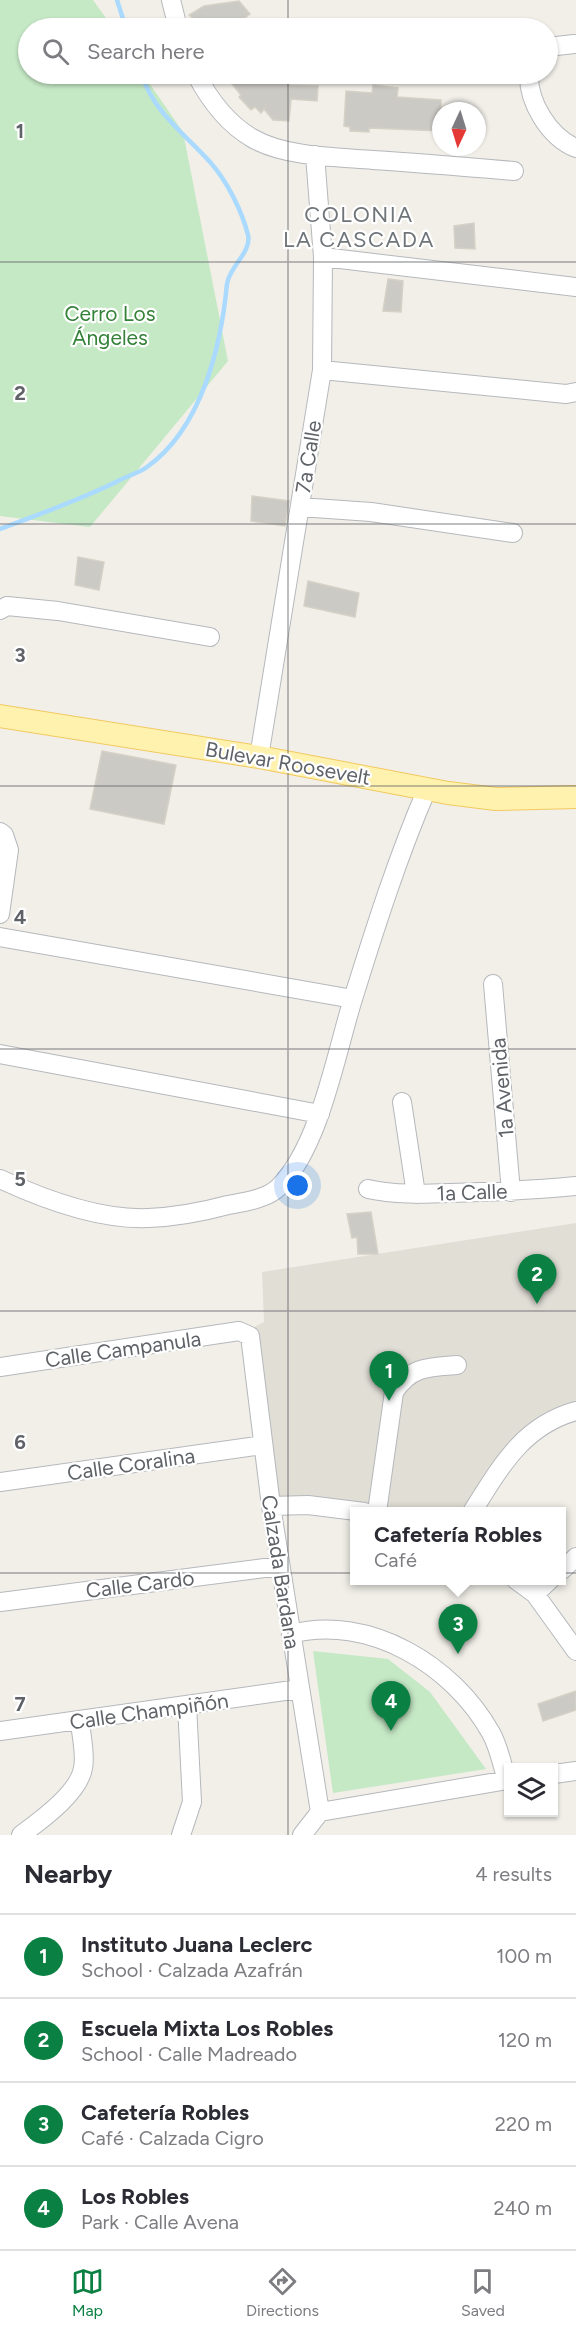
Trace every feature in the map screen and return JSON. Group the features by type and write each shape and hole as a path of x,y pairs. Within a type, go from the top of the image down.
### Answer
{"main road":[{"name":"Bulevar Roosevelt","path":"0,716 259,757 426,789 496,799 576,797"}],"street":[{"path":"171,0 176,18"},
{"path":"558,46 574,44"},
{"path":"201,84 230,121 251,138 266,145 315,155 514,171"},
{"path":"528,84 537,109 550,128 576,148"},
{"name":"7a Calle","path":"259,757 322,370 323,257 315,155"},
{"path":"323,257 576,287"},
{"path":"322,370 566,394 576,392"},
{"path":"300,507 371,512 513,533"},
{"path":"0,610 7,606 58,611 210,637"},
{"path":"0,1179 42,1199 93,1212 146,1219 201,1212 253,1199 277,1189 290,1174 320,1114 353,999 426,789"},
{"path":"0,832 4,835 9,850 0,914"},
{"path":"0,938 353,999"},
{"name":"1a Avenida","path":"493,984 512,1192"},
{"path":"0,1054 320,1114"},
{"path":"402,1102 416,1194"},
{"name":"1a Calle","path":"368,1189 387,1194 416,1194 512,1192 576,1185"},
{"name":"Calle Campanula","path":"0,1367 245,1332"},
{"name":"Calzada Bardana","path":"245,1332 250,1336 252,1343 262,1445 320,1812"},
{"path":"378,1507 394,1392 402,1379 421,1368 457,1365"},
{"path":"475,1507 510,1454 537,1428 576,1411"},
{"name":"Calle Coralina","path":"0,1482 262,1445"},
{"path":"271,1506 308,1505 350,1510"},
{"name":"Calle Cardo","path":"0,1602 280,1566"},
{"path":"522,1585 536,1594 576,1651"},
{"path":"536,1594 546,1585"},
{"path":"291,1634 314,1628 344,1629 367,1634 391,1643 432,1666 466,1696 492,1735 504,1769"},
{"name":"Calle Champiñón","path":"0,1731 299,1689"},
{"path":"181,1835 192,1802 187,1706"},
{"path":"21,1835 49,1813 80,1778 84,1766 80,1721"},
{"path":"558,1773 576,1771"},
{"path":"302,1835 320,1812 504,1781"}],"shaded area":[{"path":"576,1223 576,1411 537,1428 473,1507 350,1507 350,1512 271,1506 245,1332 264,1322 262,1272"}],"green space":[{"name":"Cerro Los Ángeles","path":"0,0 93,0 106,18 18,18 18,84 150,84 183,132 228,361 90,527 0,516"},
{"path":"313,1651 388,1659 430,1692 486,1769 333,1793"}],"building":[{"path":"239,1 250,14 245,18 193,18 189,15 204,6"},
{"path":"232,84 318,86 317,101 291,99 289,121 273,120 264,109 261,113 255,107 251,110 239,97 241,95"},
{"path":"373,85 398,88 397,97 441,100 441,102 432,102 432,131 369,128 369,132 350,131 350,127 344,126 346,91 372,93"},
{"path":"474,223 475,249 455,248 454,226"},
{"path":"388,279 403,281 401,312 383,311"},
{"path":"252,496 289,501 285,526 251,521"},
{"path":"78,557 104,562 99,590 75,585"},
{"path":"308,581 359,593 355,617 304,606"},
{"path":"102,751 176,765 164,824 90,809"},
{"path":"371,1212 378,1254 358,1254 357,1237 352,1238 347,1214"},
{"path":"576,1691 576,1710 543,1721 538,1704"}],"waterway":[{"path":"117,0 123,18"},
{"path":"0,529 89,494 147,467 182,431 195,408 214,359 227,284 247,247 248,235 238,206 222,178 210,162 162,112 145,84"}],"place":[{"name":"Escuela Mixta Los Robles","path":"537,1304"},
{"name":"Instituto Juana Leclerc","path":"389,1401"},
{"name":"Cafetería Robles","path":"458,1654"},
{"name":"Los Robles","path":"391,1731"}],"district":[{"name":"COLONIA LA CASCADA","path":"359,226"}]}
